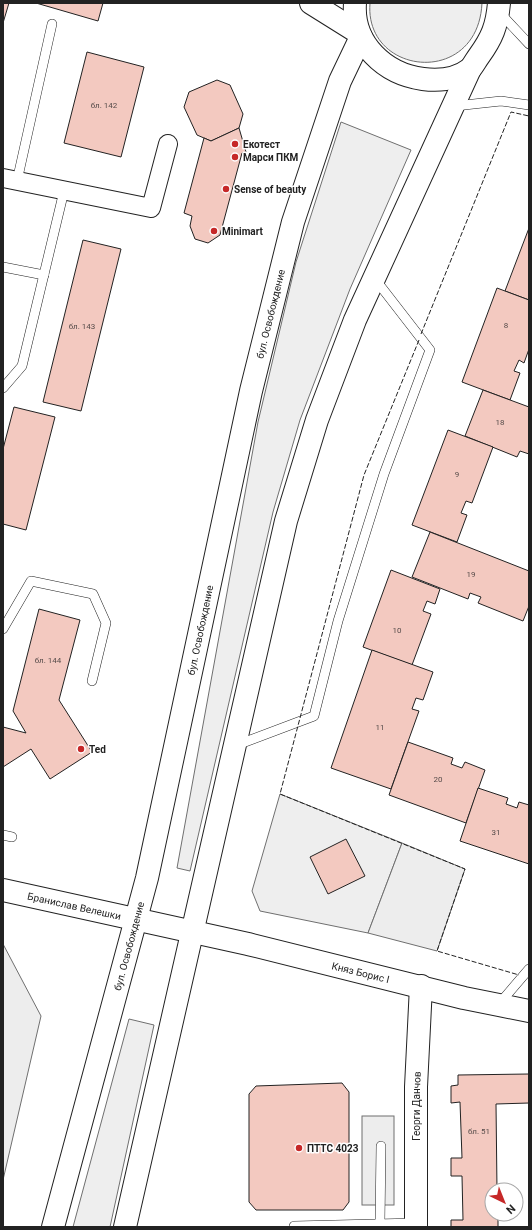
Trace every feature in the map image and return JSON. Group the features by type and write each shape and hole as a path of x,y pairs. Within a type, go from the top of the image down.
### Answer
{"main road":[{"path":"311,3 360,35"},
{"path":"355,3 354,12 360,35 373,56 392,70 413,78 435,81 451,78 470,69"},
{"path":"125,1227 286,521 317,420 355,320 470,69 489,41 497,23 498,7"},
{"name":"бул. Освобождение","path":"53,1227 149,870 250,391 293,222 340,81 360,35"},
{"name":"Бранислав Велешки","path":"3,890 192,932"},
{"name":"Княз Борис I","path":"192,932 421,986 464,998 499,1004 527,1006"},
{"name":"Георги Данчов","path":"416,1225 416,1087 421,986"}],"street":[{"path":"10,180 151,208 168,144"}],"lane":[{"path":"498,7 529,44"},
{"path":"10,180 52,24"},
{"path":"453,106 501,101 529,104"},
{"path":"3,388 22,366 64,191"},
{"path":"3,266 44,275"},
{"path":"234,746 314,716 338,621 384,474 430,350 374,278"},
{"path":"3,626 31,581 93,594 106,623 92,681"},
{"path":"499,1004 529,969"},
{"path":"380,1223 381,1146"},
{"path":"294,1226 380,1223 416,1225"}],"shaded area":[{"path":"370,3 482,3 476,30 462,49 443,60 422,62 402,57 384,46 373,27"},
{"path":"341,122 411,150 350,289 300,420 273,512 190,871 177,868 258,422 296,262"},
{"path":"280,794 402,843 368,933 260,911 252,891"},
{"path":"402,843 465,869 437,951 368,933"},
{"path":"3,944 41,1016 3,1180"},
{"path":"129,1019 154,1025 110,1227 73,1227"},
{"path":"362,1116 394,1116 394,1205 362,1205"}],"building":[{"path":"3,3 9,3 3,23"},
{"path":"36,3 103,3 98,21"},
{"path":"87,52 144,67 121,157 64,143"},
{"path":"217,80 230,85 243,114 239,128 211,141 197,135 184,107 189,92"},
{"path":"239,128 246,152 242,153 220,235 208,243 195,239 190,226 192,216 184,213 204,138 211,141"},
{"path":"529,228 529,300 505,291"},
{"path":"83,240 121,249 81,411 43,402"},
{"path":"497,288 529,300 529,349 524,363 519,360 514,371 520,373 510,400 462,382"},
{"path":"483,390 529,407 529,454 520,451 517,457 465,436"},
{"path":"14,407 55,417 26,530 3,524 3,449"},
{"path":"448,430 493,447 472,503 466,501 461,513 467,515 457,542 412,525"},
{"path":"430,532 529,571 529,606 523,621 478,603 481,597 470,593 468,599 412,577"},
{"path":"391,570 440,589 435,604 427,601 423,611 431,614 412,665 363,647"},
{"path":"39,609 80,620 59,700 92,752 50,779 31,749 3,767 3,727 26,733 13,711"},
{"path":"372,650 433,672 423,700 416,698 412,709 419,711 391,789 331,768"},
{"path":"408,742 453,758 451,764 462,768 465,762 485,770 466,823 389,795"},
{"path":"478,788 508,798 506,804 517,808 519,802 529,805 529,864 460,841"},
{"path":"346,839 365,876 328,894 310,857"},
{"path":"529,1074 529,1103 496,1104 497,1182 484,1182 484,1222 498,1222 498,1227 451,1227 451,1220 463,1220 462,1176 451,1176 451,1158 462,1158 460,1102 451,1103 451,1086 458,1085 458,1075"},
{"name":"ПТТС 4023","path":"342,1083 349,1092 349,1202 343,1210 256,1210 249,1202 249,1094 256,1086"}],"fence":[{"path":"421,334 511,112 529,116"},
{"path":"419,340 364,475 280,794 465,869 437,951 519,975"}],"place":[{"name":"Екотест","path":"235,144"},
{"name":"Марси ПКМ","path":"235,157"},
{"name":"Sense of beauty","path":"226,189"},
{"name":"Minimart","path":"214,231"},
{"name":"Ted","path":"81,749"},
{"name":"ПТТС 4023","path":"299,1148"}]}
